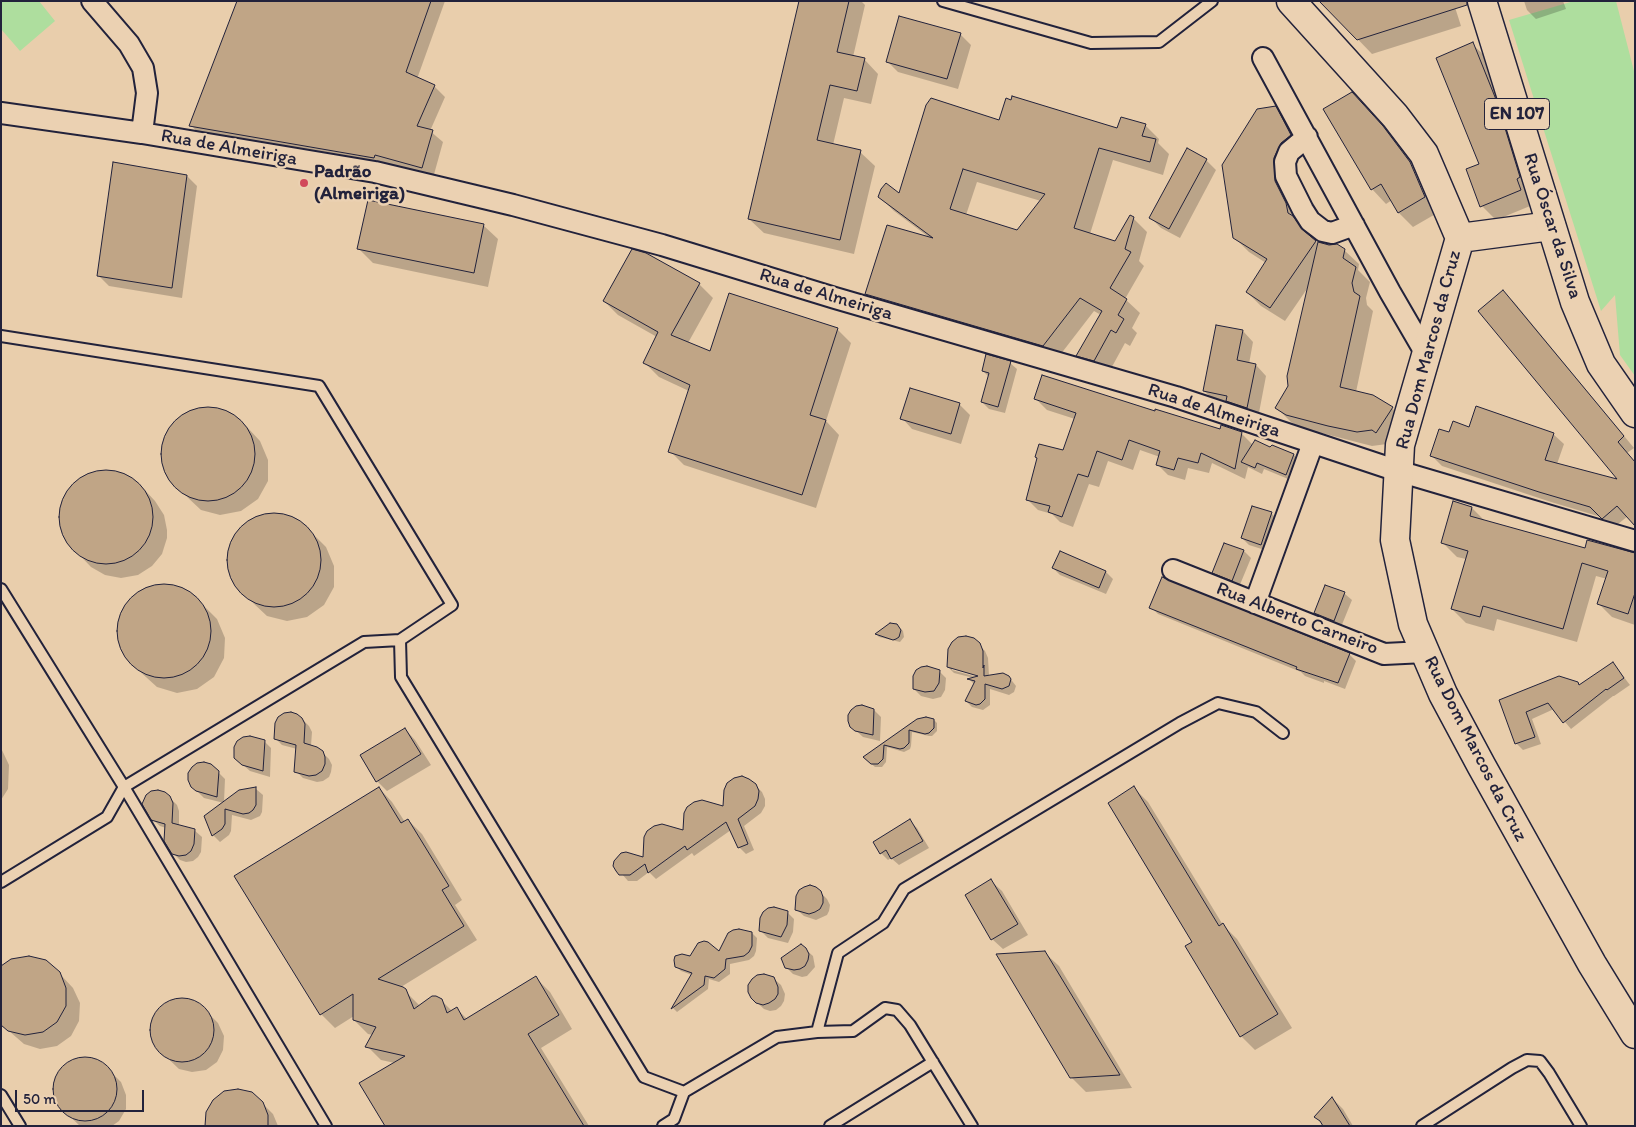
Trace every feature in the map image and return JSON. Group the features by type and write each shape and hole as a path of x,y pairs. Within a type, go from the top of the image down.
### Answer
{"street":[{"path":"92,1 129,44 143,68 147,93 142,133"},
{"name":"Rua Dom Marcos da Cruz","path":"1291,1 1395,116 1424,154 1460,238 1400,445 1395,540 1413,624 1442,694 1592,964 1635,1034"},
{"name":"Rua Óscar da Silva","path":"1482,1 1576,302 1601,364 1635,413"},
{"path":"1263,58 1390,292 1426,354"},
{"name":"Rua de Almeiriga","path":"1,114 142,133 375,172 513,205 662,245 1166,395 1398,471 1635,541"},
{"path":"1306,137 1289,152 1285,162 1286,176 1303,210 1310,221 1323,230 1332,233 1354,225"},
{"name":"Rua Dom Marcos da Cruz","path":"1460,238 1551,226"},
{"path":"1255,603 1313,443"},
{"name":"Rua Alberto Carneiro","path":"1173,570 1384,654 1425,652"}],"lane":[{"path":"943,1 1090,43 1100,43 1159,42 1212,1"},
{"path":"1,336 319,386 452,605 400,640 364,642 124,787 107,817 1,882"},
{"path":"1,589 124,787 326,1126"},
{"path":"400,640 400,677 644,1078 684,1092"},
{"path":"817,1032 838,953 884,924 904,889 1180,723 1218,703 1256,712 1283,733"},
{"path":"663,1126 674,1119 684,1092 777,1037 817,1032 853,1031 885,1008 897,1010 910,1025 972,1126"},
{"path":"1422,1126 1527,1060 1540,1061 1582,1126"},
{"path":"830,1126 933,1062"},
{"path":"1,1095 20,1126"}],"green space":[{"path":"1,1 39,1 55,21 20,51 1,29"},
{"path":"1574,1 1616,1 1635,75 1635,376 1620,355 1615,295 1601,311 1509,20"}],"building":[{"path":"237,1 431,1 406,72 435,85 417,126 433,130 422,168 375,155 374,158 189,126"},
{"path":"799,1 849,1 837,52 865,58 857,91 830,85 817,140 861,150 840,240 748,219"},
{"path":"1319,1 1467,1 1467,5 1357,40"},
{"path":"899,16 961,33 947,79 886,62"},
{"path":"1473,42 1497,102 1520,177 1517,179 1521,190 1480,207 1466,169 1479,164 1436,58"},
{"path":"1352,92 1383,126 1410,162 1425,197 1398,213 1381,184 1371,190 1323,109"},
{"path":"1012,96 1117,128 1121,117 1146,124 1142,136 1156,139 1150,162 1099,148 1074,228 1115,241 1130,215 1134,217 1125,249 1131,252 1110,288 1127,299 1118,315 1124,319 1116,333 1111,330 1094,361 1076,356 1102,311 1080,298 1043,346 865,294 887,225 933,238 878,197 886,183 899,193 926,105 931,98 999,120 1006,98 1011,100","holes":["963,169 1045,194 1017,230 950,209"]},
{"path":"1276,106 1291,135 1281,143 1274,158 1275,181 1286,203 1288,213 1316,241 1270,308 1246,292 1267,259 1233,238 1222,165 1257,109"},
{"path":"1187,148 1207,159 1169,229 1149,218"},
{"path":"113,162 187,175 172,288 97,276"},
{"path":"368,200 484,224 474,273 357,249"},
{"path":"1318,242 1329,245 1337,244 1345,249 1343,258 1356,267 1352,283 1354,292 1360,296 1340,387 1373,395 1393,407 1376,433 1372,430 1357,432 1328,426 1286,415 1275,408 1288,386 1287,376"},
{"path":"632,249 646,253 700,283 671,335 710,351 729,293 838,328 810,415 826,420 802,495 668,452 690,385 643,363 658,332 603,301"},
{"path":"1503,290 1624,436 1618,442 1635,462 1635,526 1617,506 1602,519 1590,507 1430,456 1439,429 1449,432 1453,421 1469,427 1476,406 1554,433 1545,460 1617,479 1478,311"},
{"path":"1216,325 1243,330 1237,360 1256,364 1247,408 1226,401 1227,396 1203,391"},
{"path":"986,354 1011,361 998,407 981,402 989,373 982,371"},
{"path":"1042,375 1155,411 1155,409 1220,429 1221,425 1242,432 1235,469 1201,453 1198,463 1178,458 1174,470 1156,465 1160,451 1129,440 1122,460 1097,451 1088,477 1078,474 1062,517 1048,512 1050,506 1026,500 1037,458 1035,457 1039,444 1063,450 1076,413 1034,399"},
{"path":"910,388 960,403 951,434 900,419"},
{"path":"208,407 226,411 241,421 251,436 255,454 251,472 241,487 226,497 208,501 190,497 175,487 165,472 161,454 165,436 175,421 190,411"},
{"path":"1255,440 1270,447 1272,445 1294,454 1286,475 1257,463 1255,468 1241,462"},
{"path":"106,470 124,474 139,484 149,499 153,517 149,535 139,550 124,560 106,564 88,560 73,550 63,535 59,517 63,499 73,484 88,474"},
{"path":"1453,501 1472,507 1470,516 1585,548 1587,540 1635,553 1635,593 1628,614 1597,604 1608,571 1582,563 1563,629 1483,606 1480,617 1451,609 1468,551 1441,543"},
{"path":"1252,506 1272,512 1261,545 1241,538"},
{"path":"274,513 292,517 307,527 317,542 321,560 317,578 307,593 292,603 274,607 256,603 241,593 231,578 227,560 231,542 241,527 256,517"},
{"path":"1224,543 1244,550 1232,581 1212,573"},
{"path":"1060,551 1106,571 1099,588 1052,568"},
{"path":"1162,577 1350,653 1338,683 1296,669 1297,667 1149,608"},
{"path":"164,584 182,588 197,598 207,613 211,631 207,649 197,664 182,674 164,678 146,674 131,664 121,649 117,631 121,613 131,598 146,588"},
{"path":"1325,585 1345,592 1334,621 1314,613"},
{"path":"890,623 897,624 901,630 899,637 893,640 875,634"},
{"path":"958,637 974,638 980,643 983,651 984,676 1003,673 1011,679 1009,686 1002,689 985,684 985,699 976,705 965,701 975,681 967,679 978,676 947,667 948,649 952,642"},
{"path":"1613,662 1624,678 1606,689 1563,723 1548,703 1526,712 1535,737 1515,744 1499,700 1559,676 1578,682 1579,685"},
{"path":"927,666 940,670 939,683 934,691 925,692 913,689 913,676 916,670"},
{"path":"862,705 874,709 873,735 855,731 850,727 848,715 856,706"},
{"path":"291,712 302,718 305,724 304,743 323,751 325,764 322,771 316,775 309,776 294,772 296,745 274,739 275,723 278,717 284,713"},
{"path":"926,717 934,719 934,728 929,733 925,734 909,730 909,743 904,748 900,749 884,745 883,759 878,764 871,764 863,757 917,719"},
{"path":"405,728 421,754 376,782 360,755"},
{"path":"250,736 265,740 263,771 242,765 234,758 234,747 237,741 243,737"},
{"path":"197,763 211,764 219,771 217,797 196,791 191,787 188,780 188,773 192,767"},
{"path":"742,776 756,784 759,791 755,806 738,819 748,844 738,848 726,822 687,850 685,846 648,873 645,864 630,875 619,875 613,866 614,861 621,853 626,852 643,857 644,837 647,831 654,826 662,824 683,830 684,813 687,807 694,802 702,800 723,806 724,790 727,783 734,778"},
{"path":"1134,786 1219,926 1223,923 1278,1014 1240,1037 1185,946 1192,942 1108,803"},
{"path":"256,787 256,805 253,810 243,814 225,809 225,824 222,829 212,836 204,816 239,790"},
{"path":"379,787 401,823 408,819 449,886 442,890 464,926 378,979 406,989 414,1009 432,996 436,996 442,999 447,1013 457,1007 464,1020 536,976 559,1015 528,1034 584,1126 385,1126 359,1083 405,1056 365,1047 376,1027 353,1020 353,994 320,1015 234,876"},
{"path":"158,790 170,796 173,803 172,823 195,829 194,844 191,851 186,855 172,854 164,841 165,824 151,820 142,804 146,795 151,791"},
{"path":"910,819 923,841 891,859 886,850 880,854 873,842"},
{"path":"991,879 1018,924 991,940 965,895"},
{"path":"810,885 821,891 823,903 820,909 809,914 795,910 796,896 799,890"},
{"path":"774,907 788,911 787,925 781,937 759,931 760,918 763,912 768,908"},
{"path":"739,929 752,932 752,946 749,952 744,956 726,959 725,969 714,978 705,976 704,985 671,1009 692,973 675,967 675,956 682,954 690,956 698,943 704,941 719,951 728,933"},
{"path":"801,944 809,954 805,966 794,970 785,968 781,958"},
{"path":"1045,951 1120,1075 1070,1078 996,954"},
{"path":"29,956 46,960 60,972 66,988 66,1006 57,1022 43,1032 25,1035 8,1031 1,1025 1,966 11,959"},
{"path":"764,974 774,977 778,987 778,994 775,999 763,1005 756,1003 751,998 748,992 748,985 757,975"},
{"path":"182,998 200,1004 208,1012 214,1030 208,1048 200,1056 182,1062 164,1056 156,1048 150,1030 156,1012 164,1004"},
{"path":"85,1057 103,1063 111,1071 117,1089 111,1107 103,1115 85,1121 67,1115 59,1107 53,1089 59,1071 67,1063"},
{"path":"238,1089 252,1092 263,1102 268,1115 268,1126 205,1126 206,1112 213,1100 224,1091"},
{"path":"1332,1097 1350,1126 1323,1126 1314,1117"}],"place":[{"name":"Padrão (Almeiriga)","path":"304,183"}]}
